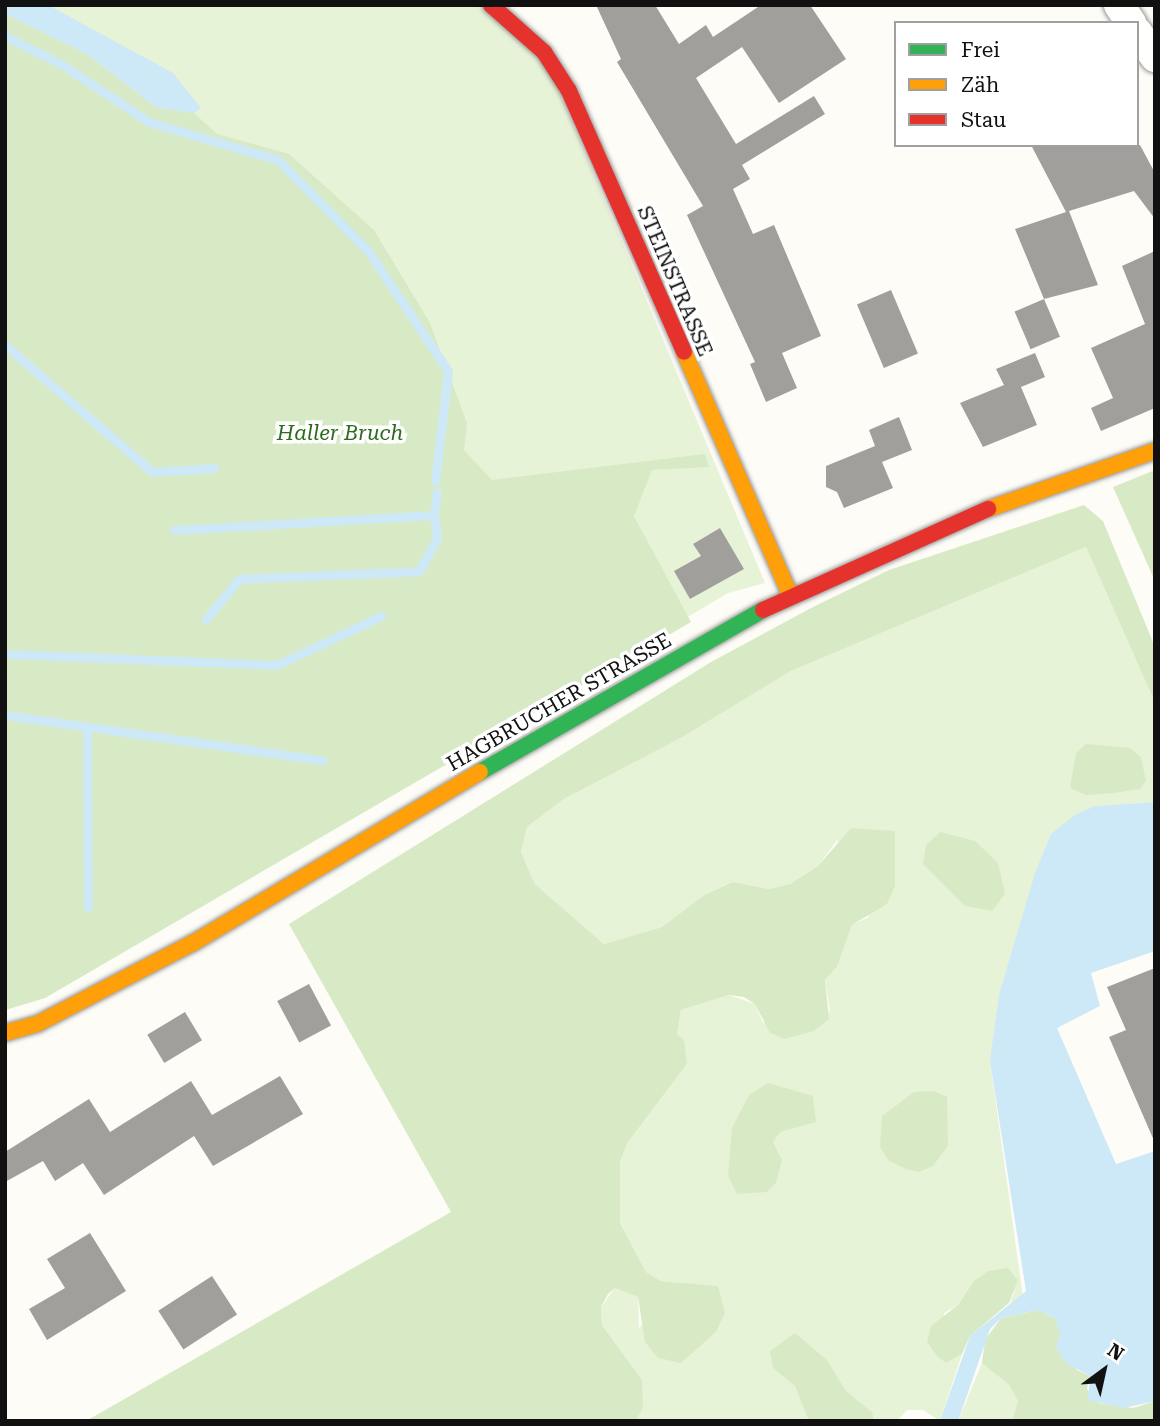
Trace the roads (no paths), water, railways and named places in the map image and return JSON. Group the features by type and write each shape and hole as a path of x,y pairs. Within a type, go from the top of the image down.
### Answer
{"main road":[{"name":"STEINSTRASSE","path":"491,5 544,52 569,91 790,595"},
{"name":"HAGBRUCHER STRASSE","path":"5,1033 39,1023 193,943 472,775 790,595 951,522 1155,451"}],"street":[{"path":"1119,5 1130,21"},
{"path":"1139,35 1155,57"}],"water":[{"path":"5,5 48,5 173,73 201,108 194,113 157,108 87,54 5,14"},
{"path":"1155,802 1155,951 1091,973 1100,1006 1057,1028 1116,1164 1155,1151 1155,1401 1124,1408 1088,1400 1090,1376 1066,1363 1056,1347 1060,1335 1056,1319 1038,1310 1001,1318 990,1329 958,1421 940,1421 970,1336 1026,1291 990,1061 999,995 1035,873 1051,834 1075,815 1095,806"}],"waterway":[{"path":"5,36 61,64 149,122 278,160 368,251 448,371 435,481"},
{"path":"5,345 152,472 214,468"},
{"path":"174,530 434,515 437,492"},
{"path":"206,619 239,579 419,571 437,539 434,515"},
{"path":"5,654 277,665 381,616"},
{"path":"5,715 322,760"},
{"path":"87,727 88,907"}],"park label":[{"name":"Haller Bruch","path":"340,433"}]}
